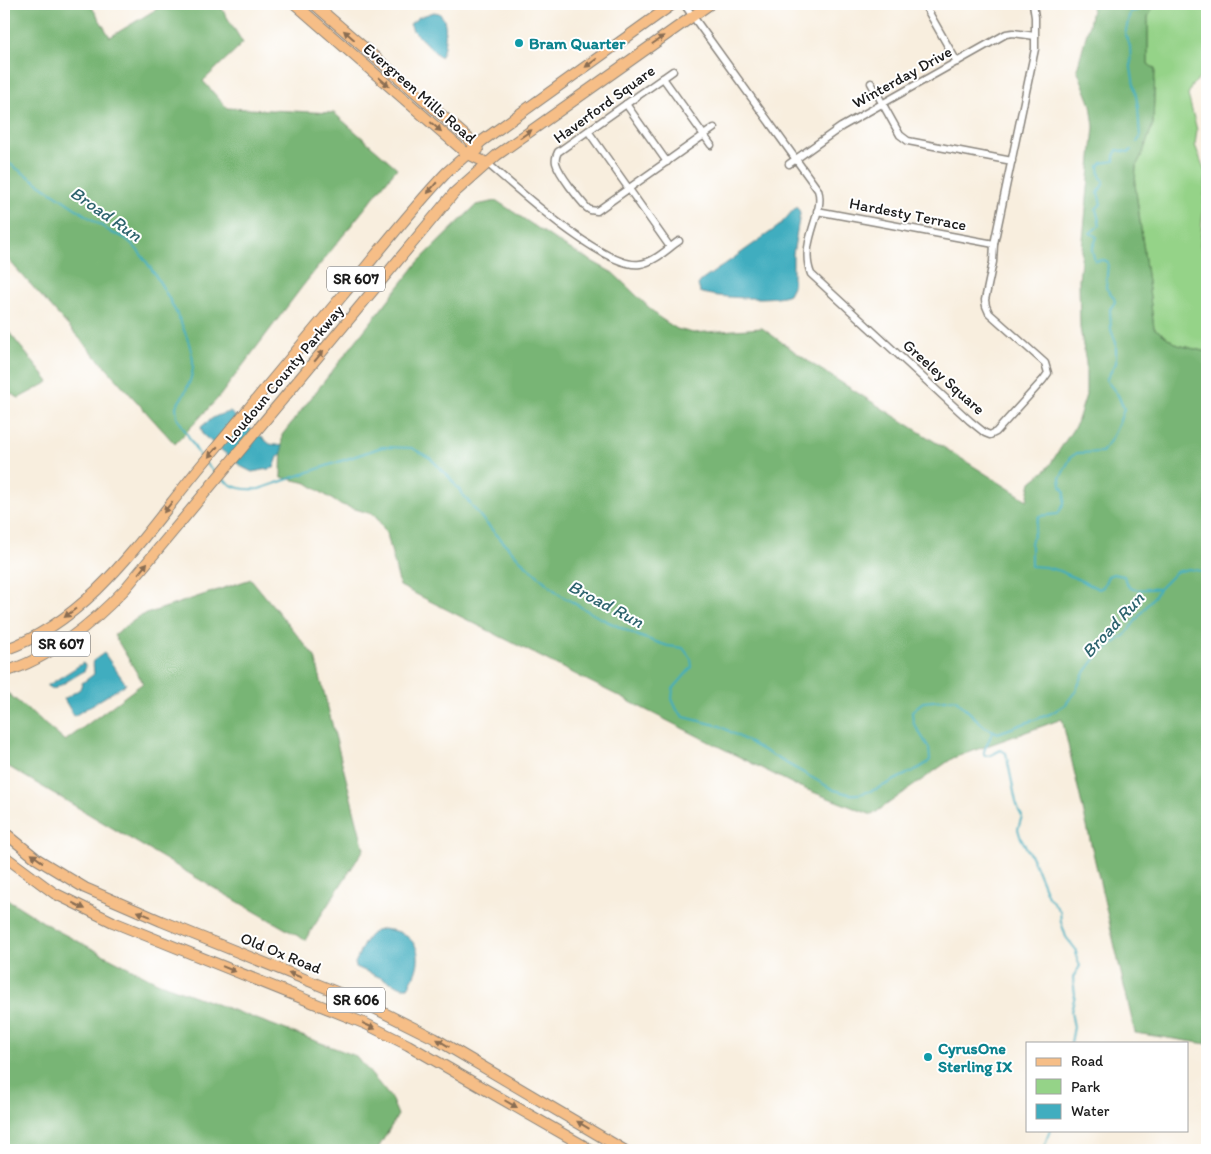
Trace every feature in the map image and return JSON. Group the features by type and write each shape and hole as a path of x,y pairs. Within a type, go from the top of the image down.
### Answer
{"main road":[{"name":"Evergreen Mills Road","path":"295,4 466,153 487,163"},
{"name":"Evergreen Mills Road","path":"314,4 476,146 487,163"},
{"name":"Loudoun County Parkway","path":"4,650 37,636 71,613 88,598 145,536 198,469 436,182 466,153 673,4"},
{"name":"Loudoun County Parkway","path":"4,672 48,652 97,617 136,577 454,193 487,163 710,4"},
{"name":"Old Ox Road","path":"4,832 37,859 85,888 161,921 358,1000 427,1034 624,1150"},
{"path":"4,856 37,882"},
{"path":"4,866 37,882"},
{"name":"SR 606","path":"37,882 70,902 113,922 366,1024 408,1045 591,1150"}],"street":[{"name":"Greeley Square","path":"684,4 818,190 819,201 808,245 808,268 811,274 970,421 985,433 990,434 996,432 1048,373 1045,363 989,313 985,300 993,262 994,244 1035,49 1033,4"},
{"path":"924,4 956,62"},
{"name":"Winterday Drive","path":"789,164 841,127 1006,34 1035,36"},
{"name":"Haverford Square","path":"673,71 556,156 556,166 587,208 594,211 601,209 714,128"},
{"path":"663,78 711,145"},
{"path":"870,83 900,135 908,141 1012,161"},
{"path":"626,104 667,162"},
{"path":"588,131 670,247"},
{"path":"487,163 572,234 626,263 638,265 650,261 679,240"},
{"name":"Hardesty Terrace","path":"817,211 994,244"}],"green space":[{"path":"4,4 90,4 110,37 165,4 219,4 243,43 203,81 227,108 334,113 397,168 302,287 219,397 175,444 4,255"},
{"path":"1093,4 1155,4 1148,17 1148,64 1155,69 1153,124 1136,166 1135,184 1154,328 1178,345 1207,352 1207,1044 1135,1033 1062,719 953,758 872,815 795,785 400,586 387,534 375,515 339,504 307,483 281,477 282,435 419,261 476,205 497,201 563,245 613,273 660,318 677,329 693,333 762,328 812,364 1027,500 1031,482 1047,469 1077,423 1086,395 1086,363 1080,328 1079,280 1094,127 1091,105 1077,69"},
{"path":"1155,4 1207,4 1207,72 1192,85 1188,95 1197,130 1195,145 1206,174 1200,246 1207,262 1207,352 1178,345 1154,328 1135,184 1136,166 1153,124 1155,69 1148,64 1148,17"},
{"path":"4,326 49,382 19,398 4,390"},
{"path":"251,579 315,657 364,849 305,940 4,764 4,690 65,741 143,683 114,635 140,616"},
{"path":"4,897 54,929 157,982 356,1056 391,1098 398,1115 377,1150 4,1150"}],"water":[{"path":"434,12 440,14 445,23 444,45 440,57 413,31 410,24 419,17"},
{"path":"796,207 800,214 793,254 793,286 789,294 744,298 718,296 700,292 698,285 701,281 779,226"},
{"path":"230,412 270,444 282,446 282,453 278,457 274,468 252,472 242,467 203,435 201,427 204,424 211,419"},
{"path":"104,653 126,684 74,716 64,699 80,689 82,683 94,674 93,661"},
{"path":"83,663 86,667 84,671 56,688 52,689 47,686"},
{"path":"383,929 397,931 413,942 417,949 418,964 408,987 402,987 356,967 355,963 365,941 372,933"}],"waterway":[{"path":"1137,142 1140,138 1138,107 1131,68 1130,46 1125,35 1130,12 1142,9 1144,4"},
{"path":"1132,150 1128,152 1117,150 1114,161 1102,163 1099,166 1100,176 1104,182 1098,193 1101,204 1096,209 1100,225 1090,233 1097,237 1092,250 1095,261 1104,260 1108,262 1106,288 1115,302 1110,309 1111,330 1116,343 1116,363 1106,380 1118,395 1124,409 1115,432 1102,452 1077,453 1071,457 1060,478 1061,486 1065,493 1064,503 1058,514 1039,516 1031,543 1031,566 1060,571 1099,589 1103,587 1108,576 1113,574 1124,576 1126,583 1133,589 1159,589"},
{"name":"Broad Run","path":"4,160 112,233 126,239 146,261 168,297 186,335 191,351 192,376 176,406 177,417 201,458"},
{"name":"Broad Run","path":"223,479 231,485 240,488 259,489 382,447 412,448 430,458 449,477 484,521 520,560 560,595 600,618 641,637 668,646 683,648 691,659 692,667 673,689 672,699 677,710 684,717 720,726 834,790 849,794 864,793 879,788 922,767 930,760 929,748 913,722 912,711 923,702 955,699 985,727 998,733 1050,714 1066,704 1075,692 1083,675 1098,655 1125,635 1160,588 1176,572 1189,569 1207,572"},
{"name":"Broad Run","path":"206,464 217,474"},
{"path":"993,731 984,755 989,756 1001,750 1006,753 1016,802 1022,816 1018,829 1020,836 1033,860 1048,896 1060,911 1066,937 1077,951 1076,956 1080,966 1073,977 1075,995 1071,1012 1074,1027 1071,1042"},
{"path":"1043,1150 1049,1132"}],"place":[{"name":"Bram Quarter","path":"519,43"},
{"name":"CyrusOne Sterling IX","path":"928,1057"}]}
